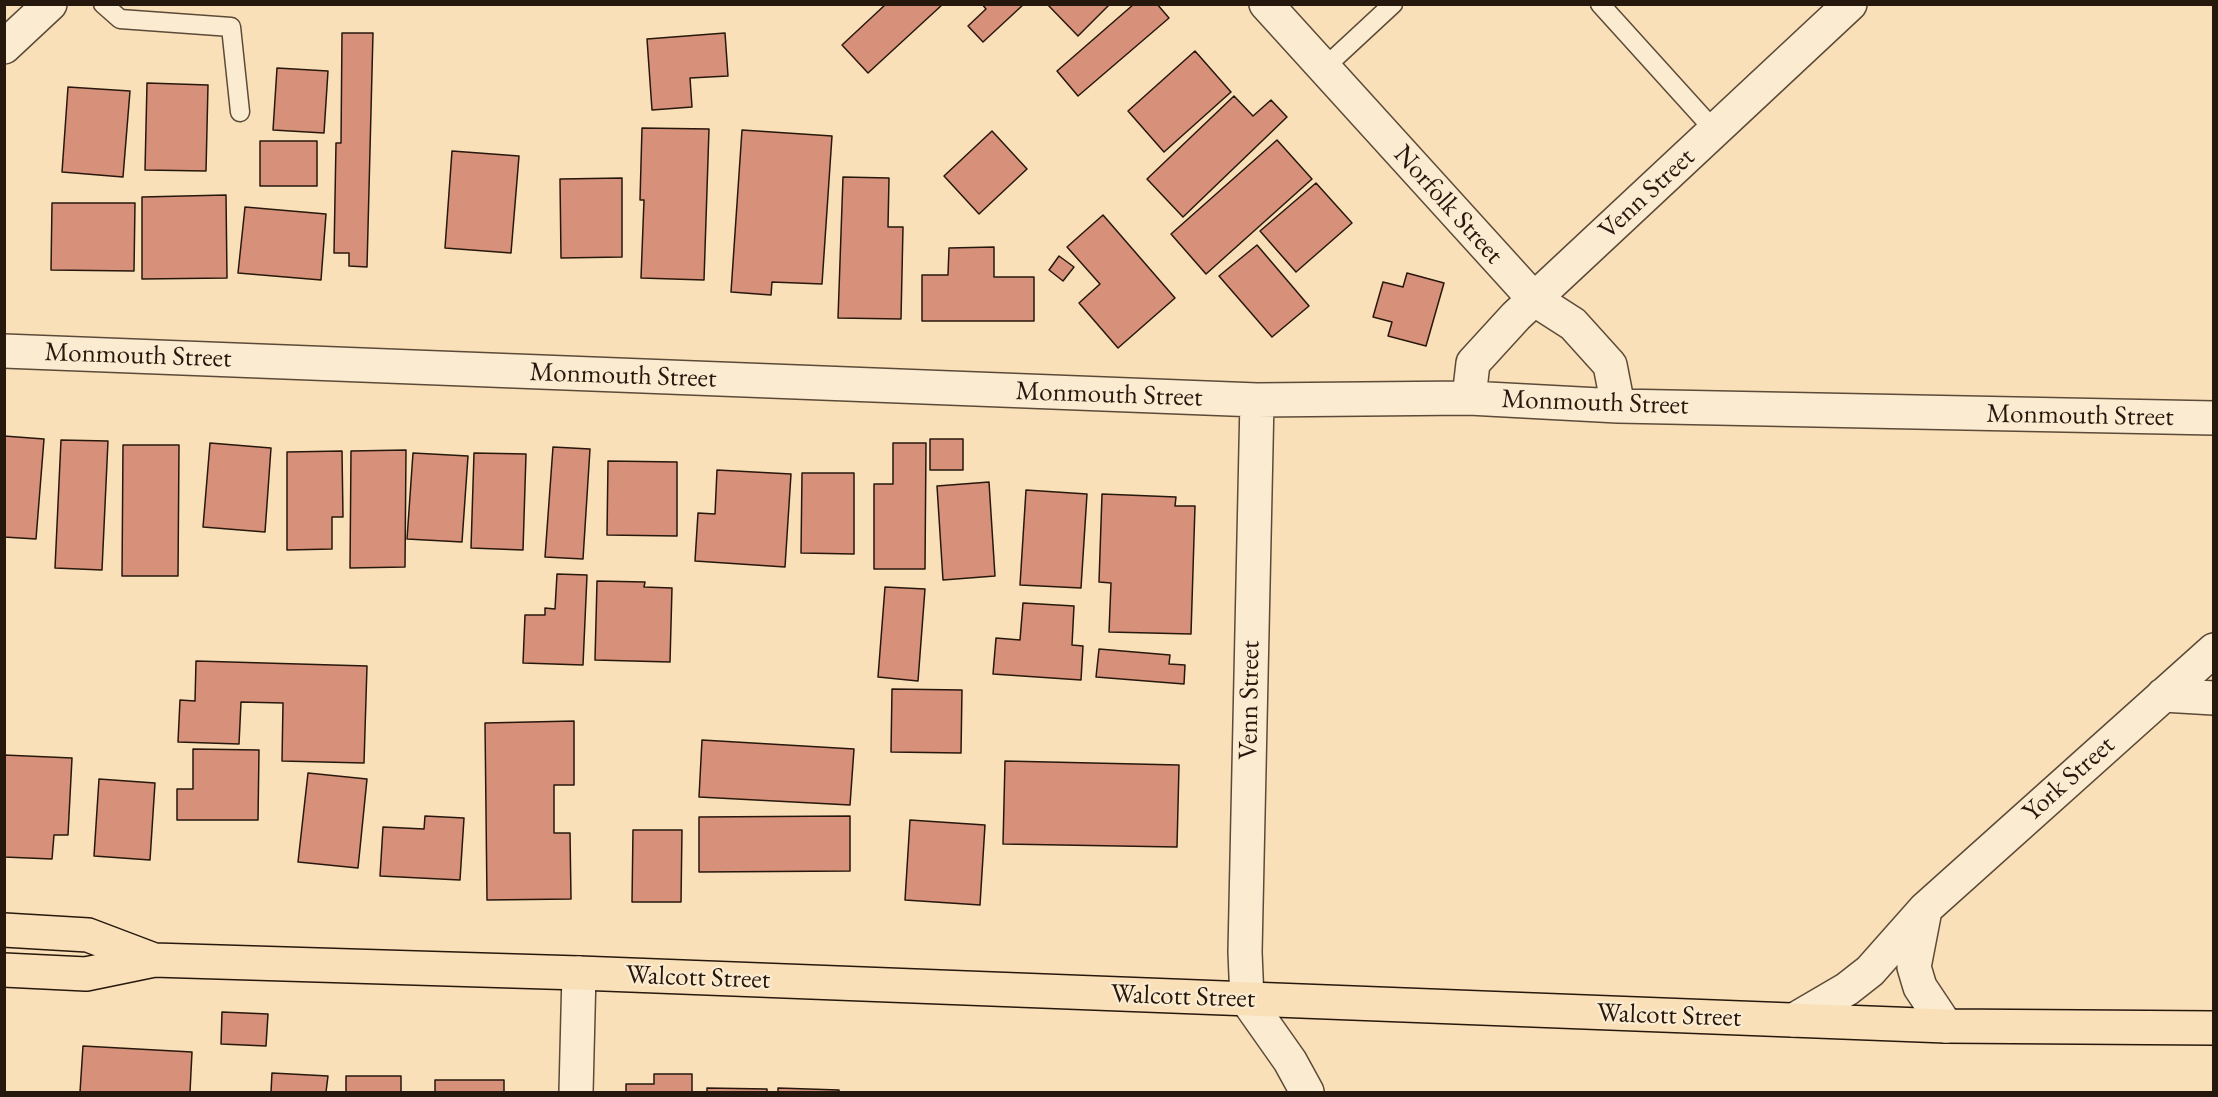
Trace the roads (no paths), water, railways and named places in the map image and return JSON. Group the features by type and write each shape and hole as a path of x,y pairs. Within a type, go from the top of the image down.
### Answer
{"main road":[{"name":"Walcott Street","path":"4,930 88,935 154,960"},
{"name":"Walcott Street","path":"4,970 86,974 154,960 579,973 1946,1026 2214,1028"}],"street":[{"path":"4,46 51,4"},
{"name":"Norfolk Street","path":"1266,4 1534,299 1573,324 1610,364 1618,406"},
{"name":"Venn Street","path":"1469,399 1473,363 1534,299 1850,4"},
{"name":"Monmouth Street","path":"4,351 1257,400 1469,399 1618,406 2214,418"},
{"name":"Venn Street","path":"1246,1000 1245,952 1257,400"},
{"name":"York Street","path":"1794,1020 1870,971 1925,909 2214,650"},
{"path":"2163,695 2214,698"},
{"path":"1925,909 1914,967 1920,987 1946,1026"},
{"path":"576,1092 579,973"},
{"path":"1246,1000 1290,1061 1307,1092"}],"lane":[{"path":"103,4 120,19 231,27 240,112"},
{"path":"1324,68 1393,4"},
{"path":"1600,4 1715,131"}]}
